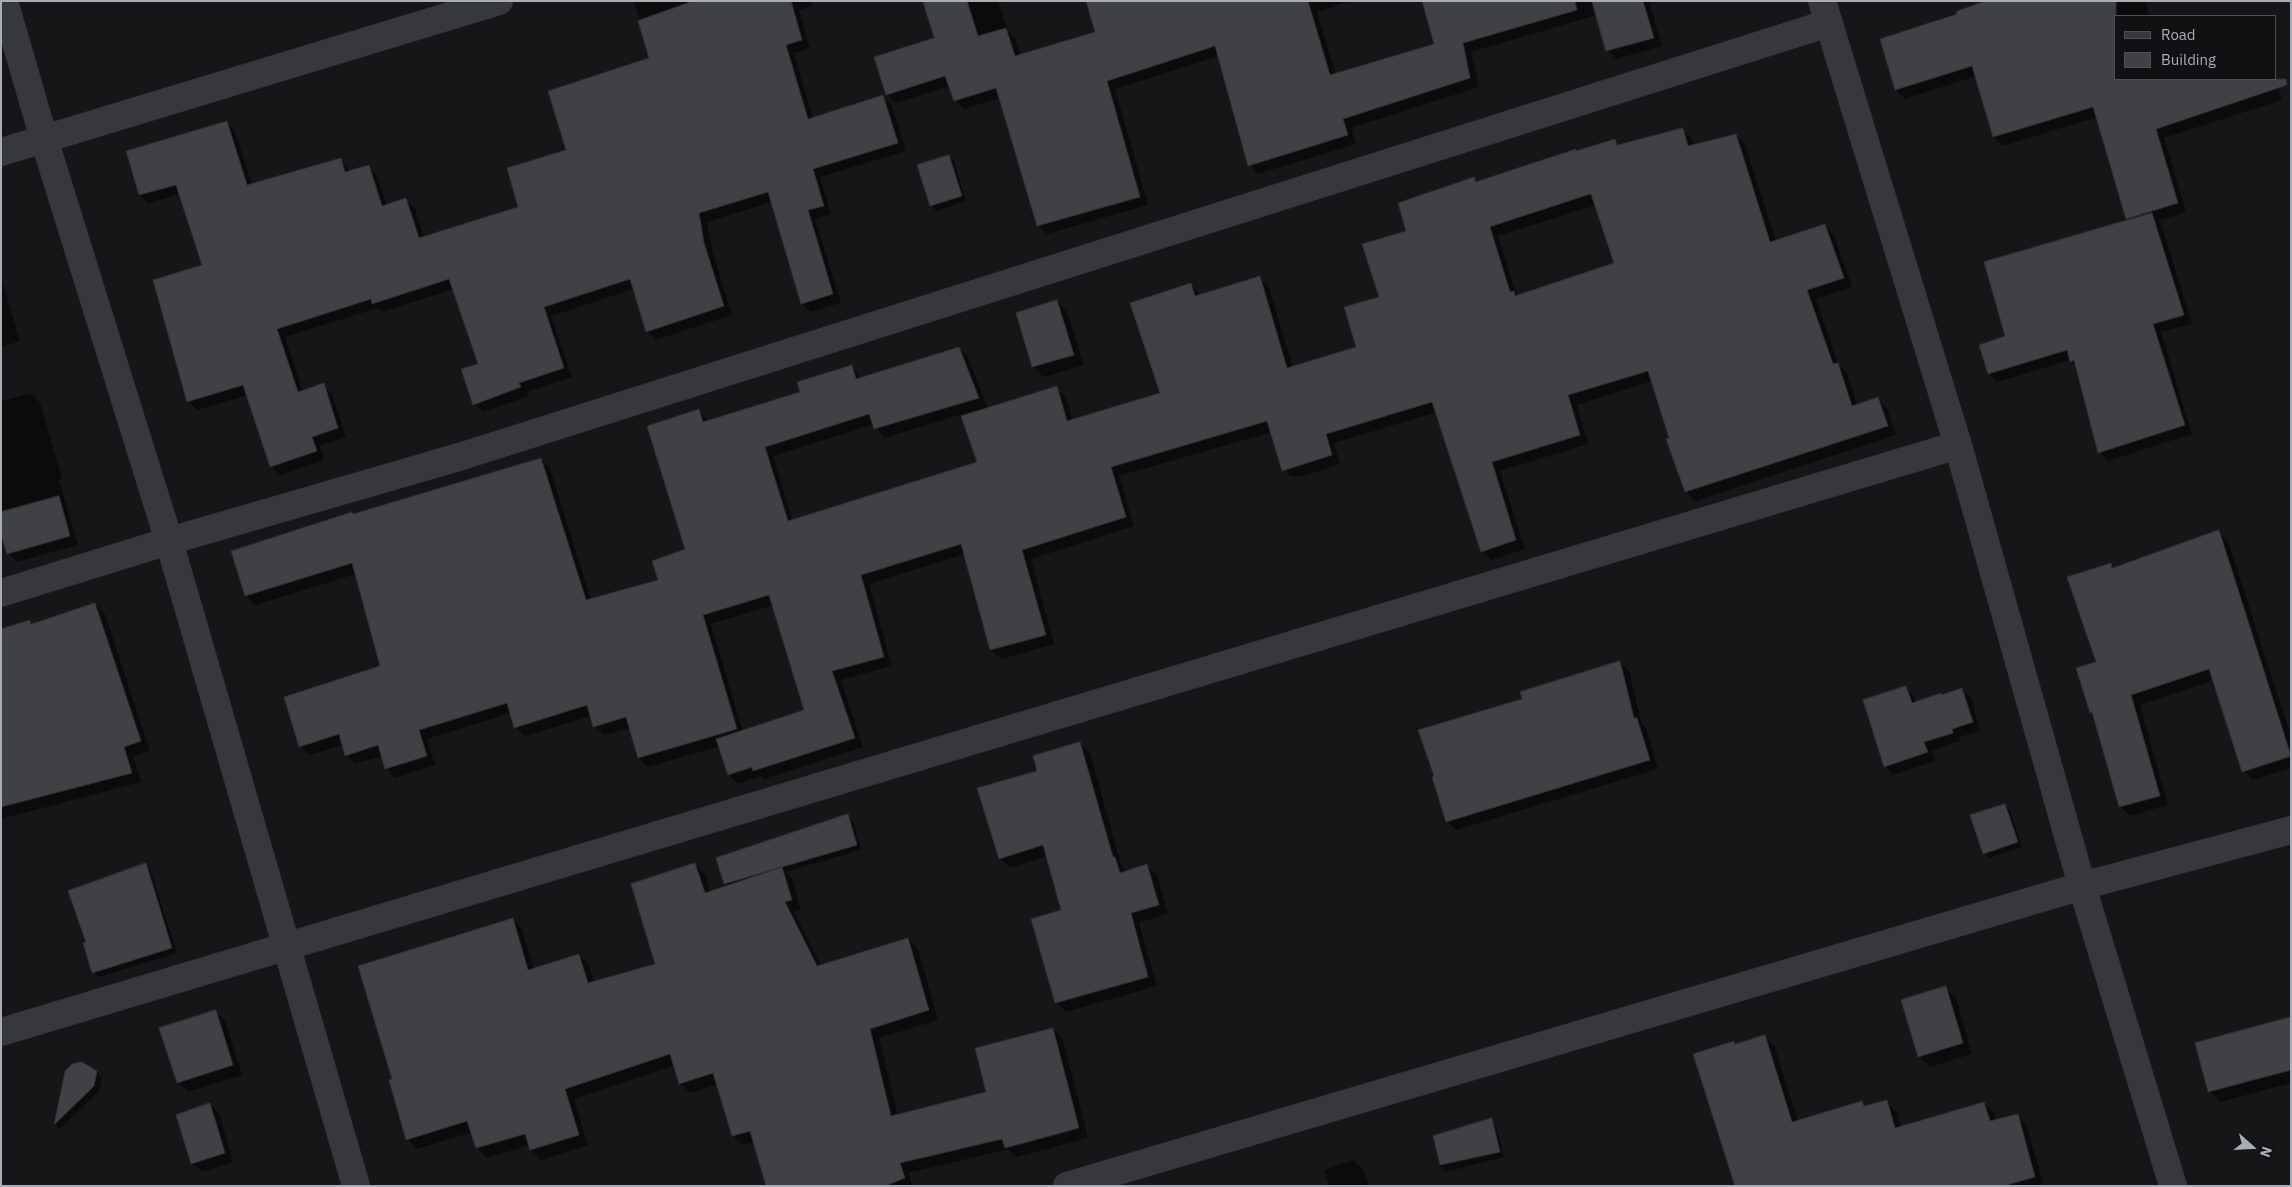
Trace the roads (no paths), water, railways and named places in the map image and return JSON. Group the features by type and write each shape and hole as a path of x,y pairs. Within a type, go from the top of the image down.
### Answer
{"street":[{"path":"4,1 44,139 169,540 356,1186"},
{"path":"1,152 498,1"},
{"path":"1,594 169,540 459,457 1826,12 1958,445 2082,886 2173,1186"},
{"path":"1,1032 1958,445"},
{"path":"1067,1186 2082,886 2291,830"}]}
